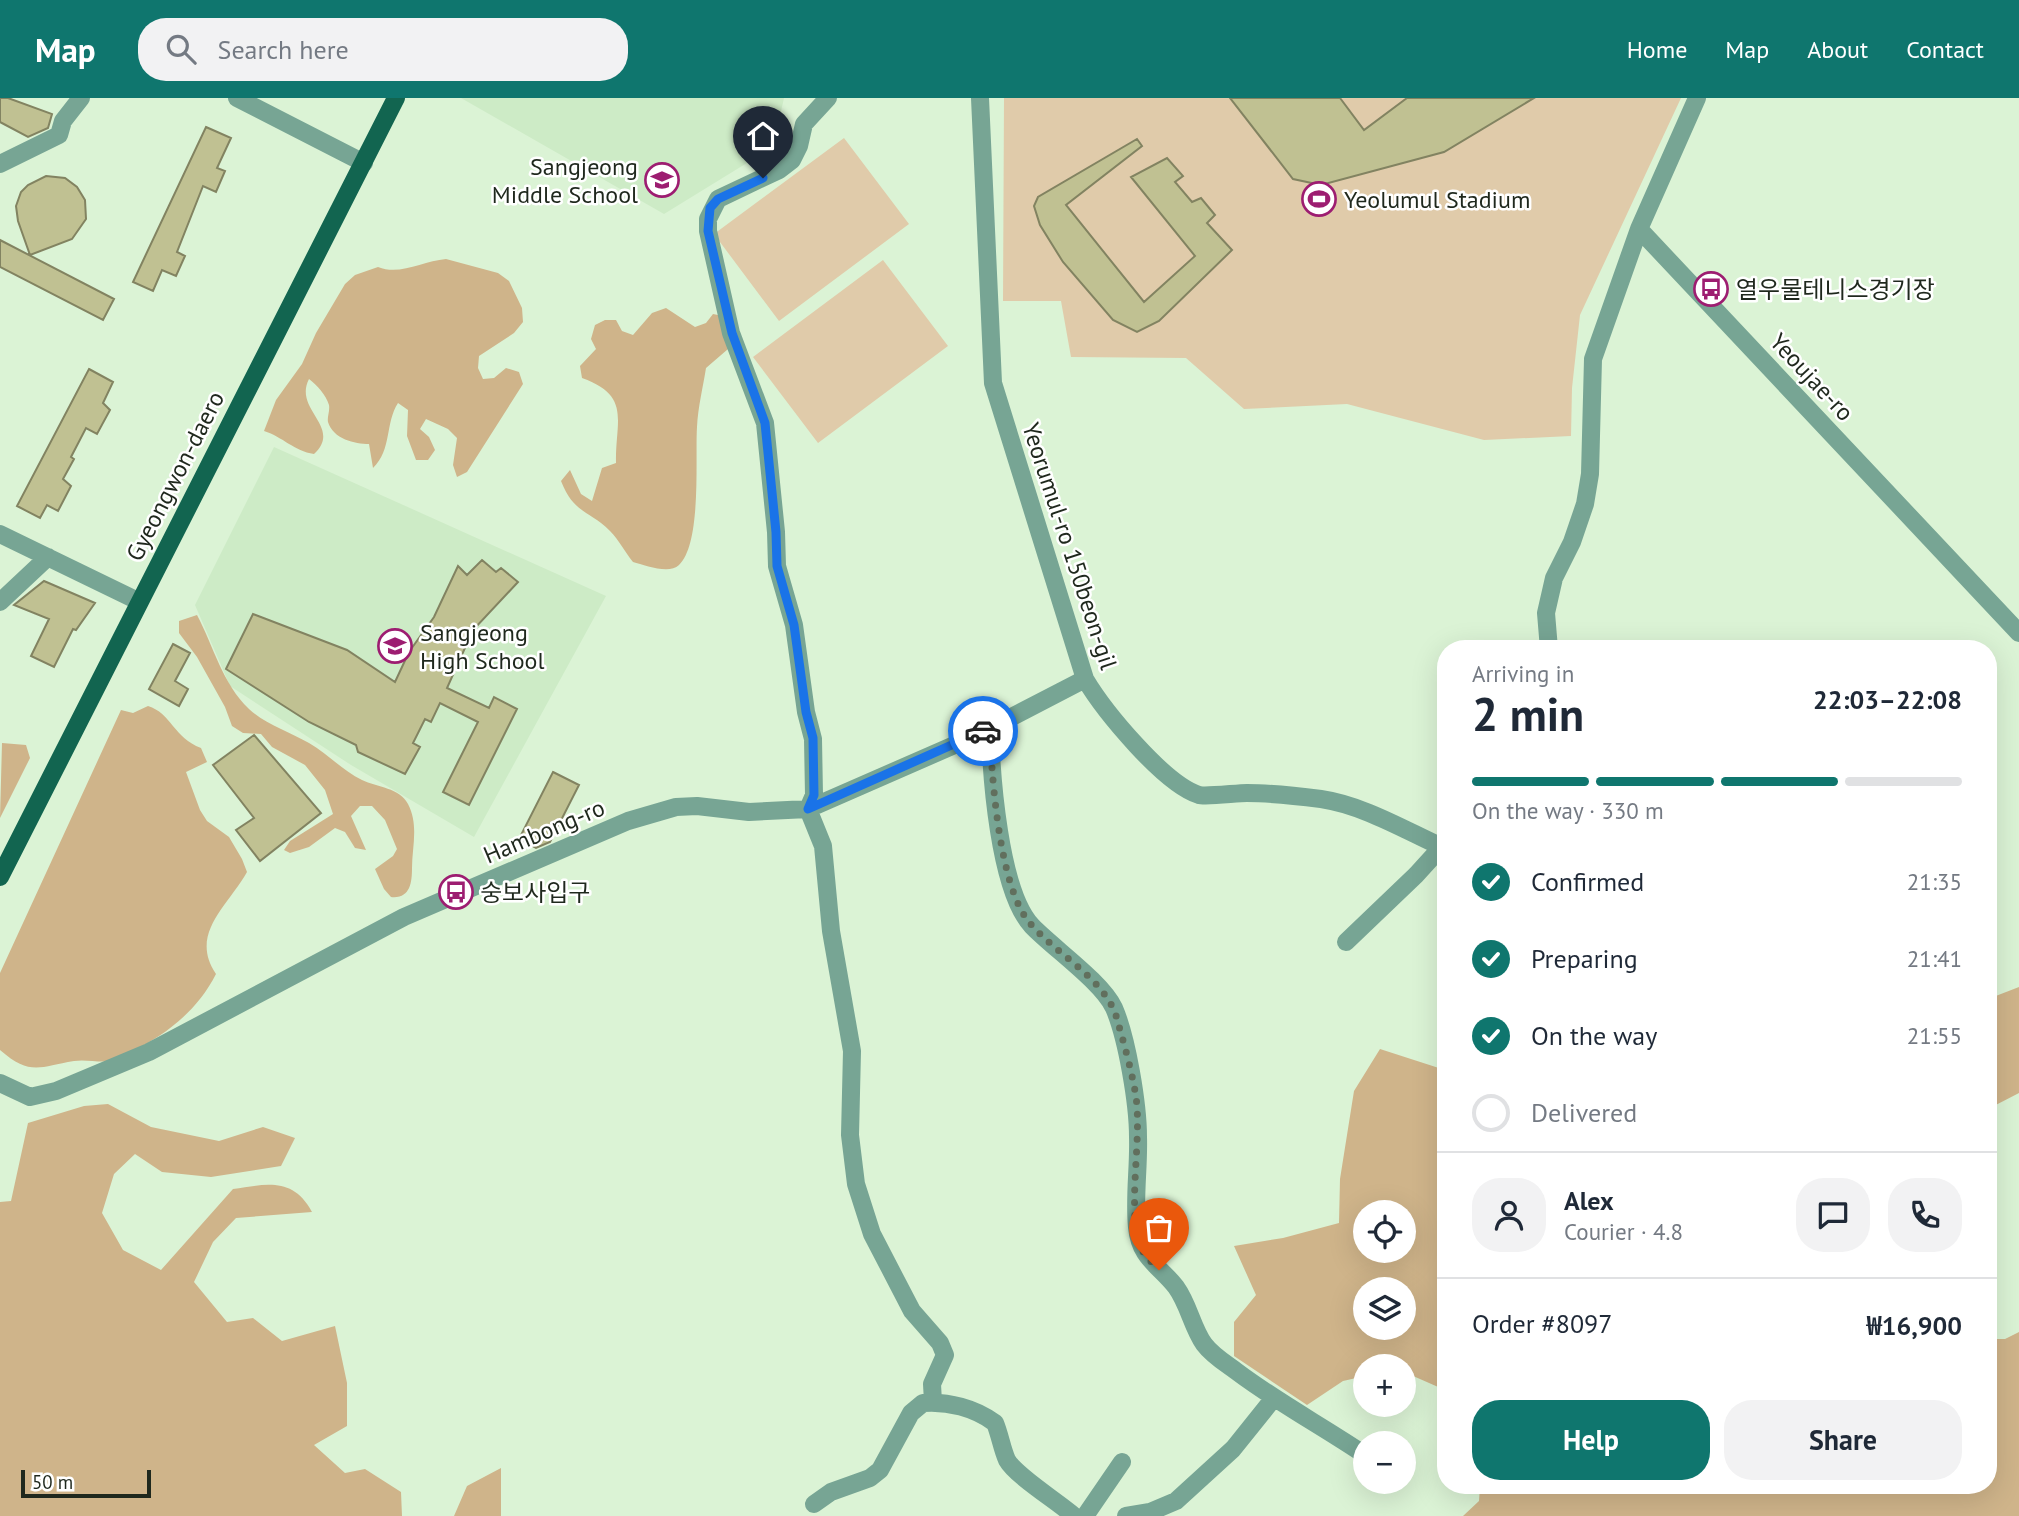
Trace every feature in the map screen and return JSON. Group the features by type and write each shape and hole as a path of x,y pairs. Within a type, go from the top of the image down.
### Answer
{"main road":[{"name":"Gyeongwon-daero","path":"0,877 396,98"}],"street":[{"path":"0,164 59,135 63,121 81,98"},
{"path":"237,98 365,163"},
{"path":"828,98 804,124 799,146 792,160 779,170 718,199 708,219 708,231 732,333 765,423 777,566 794,625 806,712 813,738 814,795 808,809 823,846 831,931 852,1051 850,1135 856,1184 872,1234 912,1311 940,1343 945,1354 932,1384 933,1402"},
{"name":"Yeorumul-ro 150beon-gil","path":"980,98 993,383 1085,679 1099,703 1180,787 1202,796 1214,793 1255,793 1324,799 1365,812 1437,842"},
{"path":"1548,640 1546,613 1553,578 1572,542 1587,494 1590,474 1593,359 1639,229 1697,98"},
{"name":"Yeoujae-ro","path":"1639,229 2019,633"},
{"path":"0,534 138,601"},
{"path":"0,602 48,557"},
{"name":"Hambong-ro","path":"0,1083 30,1097 98,1075 149,1052 404,917 628,821 687,806 749,812 808,809 975,736 1085,679"},
{"path":"990,726 993,794 1019,909 1030,924 1104,993 1116,1016 1136,1096 1137,1228 1146,1256 1185,1300 1207,1347 1273,1399 1353,1448"},
{"path":"1346,942 1416,875 1437,851"},
{"path":"1126,1516 1150,1512 1175,1501 1233,1449 1273,1399"},
{"path":"814,1504 831,1492 870,1478 880,1470 911,1413 923,1403 933,1402 972,1409 995,1423 1007,1460 1018,1475 1054,1498 1074,1516"},
{"path":"1085,1516 1122,1462"}],"shaded area":[{"name":"Sangjeong Middle School","path":"461,98 784,98 773,147 664,214"},
{"name":"Yeolumul Stadium","path":"1004,98 1681,98 1580,315 1572,388 1571,436 1484,440 1347,404 1244,409 1186,358 1071,357 1061,301 1003,301"},
{"path":"844,138 909,224 779,321 714,234"},
{"path":"446,259 498,273 509,281 522,308 523,322 514,333 479,356 478,368 483,379 494,378 506,368 519,372 523,384 467,472 457,477 453,465 457,438 448,429 426,419 420,429 429,437 435,450 428,460 416,460 407,436 408,410 398,403 391,419 383,453 373,468 369,444 357,443 335,433 328,422 328,401 309,379 307,400 323,435 314,454 300,450 264,431 276,400 302,364 316,333 345,284 355,275 378,267 395,270"},
{"path":"883,260 948,346 818,443 753,357"},
{"path":"666,308 695,327 706,323 713,314 728,317 735,343 706,368 698,420 696,499 691,539 679,565 663,569 633,562 610,531 571,500 561,481 570,470 581,494 592,501 602,468 616,463 618,422 614,402 598,385 582,378 580,366 596,349 591,339 595,325 605,320 616,320 622,331 633,335 652,313"},
{"name":"Sangjeong High School","path":"274,447 606,596 474,837 351,765 230,686 195,605"},
{"path":"197,615 225,676 249,709 316,747 355,776 400,794 408,804 414,836 412,874 406,893 391,897 384,889 375,869 393,856 397,849 385,820 372,806 360,806 351,816 366,850 355,848 345,832 335,828 309,847 290,853 284,850 290,841 333,814 325,790 305,765 272,747 261,734 243,733 232,726 225,707 197,657 179,633 179,621"},
{"path":"148,706 156,709 185,738 201,748 207,762 186,772 200,810 207,821 229,837 247,872 221,909 209,933 209,960 216,974 200,999 180,1020 157,1037 121,1057 35,1068 19,1064 0,1050 0,973 121,710 133,713"},
{"path":"2,743 26,745 30,758 0,818"},
{"path":"2019,987 2019,1093 1997,1104 1997,996"},
{"path":"1380,1049 1437,1067 1437,1386 1416,1377 1416,1354 1353,1354 1353,1379 1343,1381 1307,1405 1234,1356 1234,1322 1256,1295 1234,1246 1283,1238 1339,1223 1340,1179 1354,1091"},
{"path":"108,1104 151,1127 219,1141 263,1127 295,1138 281,1166 211,1177 162,1172 135,1154 114,1174 102,1213 123,1250 161,1270 233,1189 278,1186 288,1188 305,1201 312,1212 236,1218 213,1242 194,1282 227,1322 253,1318 282,1341 335,1326 347,1383 347,1426 314,1445 345,1473 365,1469 401,1492 402,1516 0,1516 0,1202 11,1201 28,1123 84,1106"},
{"path":"2019,1332 2019,1516 1463,1516 1479,1501 1479,1494 1997,1494 1997,1339 2005,1339"},
{"path":"501,1468 501,1516 454,1516 467,1486"}],"building":[{"path":"0,98 8,98 52,114 48,128 28,137 0,122"},
{"path":"1230,98 1340,98 1364,130 1407,98 1534,98 1444,152 1321,185 1293,179"},
{"path":"206,127 231,138 217,168 225,171 216,192 203,186 177,252 185,256 176,276 162,270 153,291 133,282"},
{"path":"1137,139 1142,146 1066,205 1144,302 1195,256 1131,177 1167,158 1183,176 1175,182 1192,202 1201,198 1215,215 1207,223 1232,250 1159,321 1137,332 1113,320 1063,262 1040,225 1034,206 1038,197"},
{"path":"46,176 65,178 77,187 85,200 86,219 72,239 30,255 18,221 16,206 21,192 28,185"},
{"path":"0,240 114,299 103,320 0,267"},
{"path":"89,369 113,382 103,403 110,410 97,434 86,428 71,457 74,459 63,479 71,486 58,511 47,505 40,518 17,506"},
{"path":"482,560 496,572 501,568 518,582 473,630 447,688 489,708 494,697 517,709 469,805 443,792 478,722 440,703 431,722 425,719 413,743 420,747 405,774 358,752 356,745 309,722 226,669 253,614 347,650 395,682 409,652 434,617 458,566 467,575"},
{"path":"44,581 95,603 76,630 73,629 54,667 31,656 49,619 14,605"},
{"path":"173,644 190,653 175,681 188,689 179,706 149,689"},
{"path":"254,735 321,813 260,861 236,830 254,818 213,765"},
{"path":"553,772 579,785 550,842 536,848 519,839"}],"way so far":[{"path":"983,731 990,726 993,794 1019,909 1030,924 1104,993 1113,1005 1136,1096 1137,1228 1146,1256 1159,1270"}],"place":[{"name":"Sangjeong Middle School","path":"662,180"},
{"name":"Yeolumul Stadium","path":"1319,199"},
{"name":"열우물테니스경기장","path":"1711,289"},
{"name":"Sangjeong High School","path":"395,646"},
{"name":"숭보사입구","path":"456,892"}],"route":[{"path":"763,178 718,199 710,208 708,231 732,333 765,423 777,566 794,625 806,712 813,738 814,795 808,809 983,731"}]}
